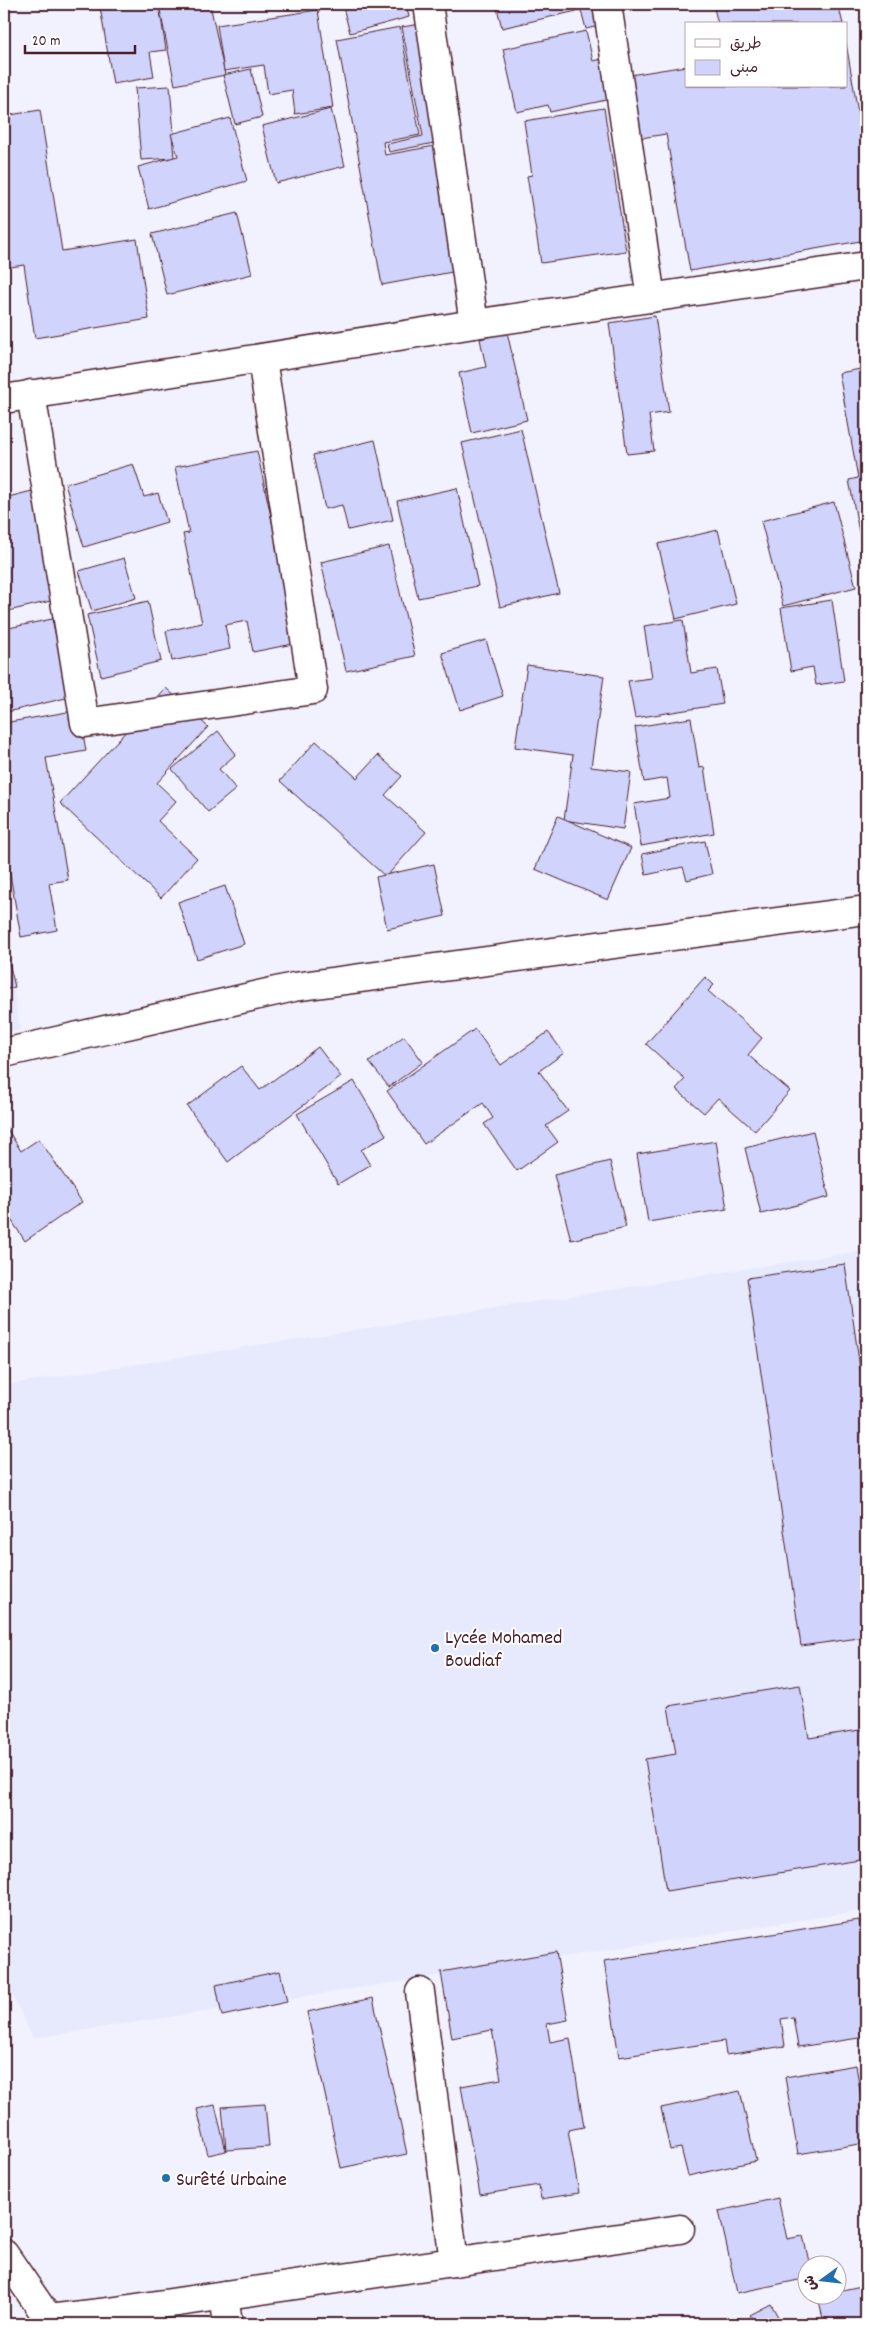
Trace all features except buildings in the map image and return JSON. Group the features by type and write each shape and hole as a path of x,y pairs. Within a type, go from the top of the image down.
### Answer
{"street":[{"path":"428,4 474,324"},
{"path":"607,4 651,298"},
{"path":"4,399 474,324 866,266"},
{"path":"31,394 84,722 313,690 262,359"},
{"path":"4,1053 294,987 866,910"},
{"path":"420,1992 454,2262"},
{"path":"44,2322 680,2229"},
{"path":"4,2254 44,2322"},
{"path":"4,2262 44,2322"},
{"path":"224,2295 228,2324"}],"shaded area":[{"path":"4,929 20,1030 4,1032"},
{"name":"Lycée Mohamed Boudiaf","path":"866,1250 866,1910 33,2038 4,1978 4,1385"}],"place":[{"name":"Lycée Mohamed Boudiaf","path":"435,1648"},
{"name":"Surêté Urbaine","path":"166,2178"}]}
